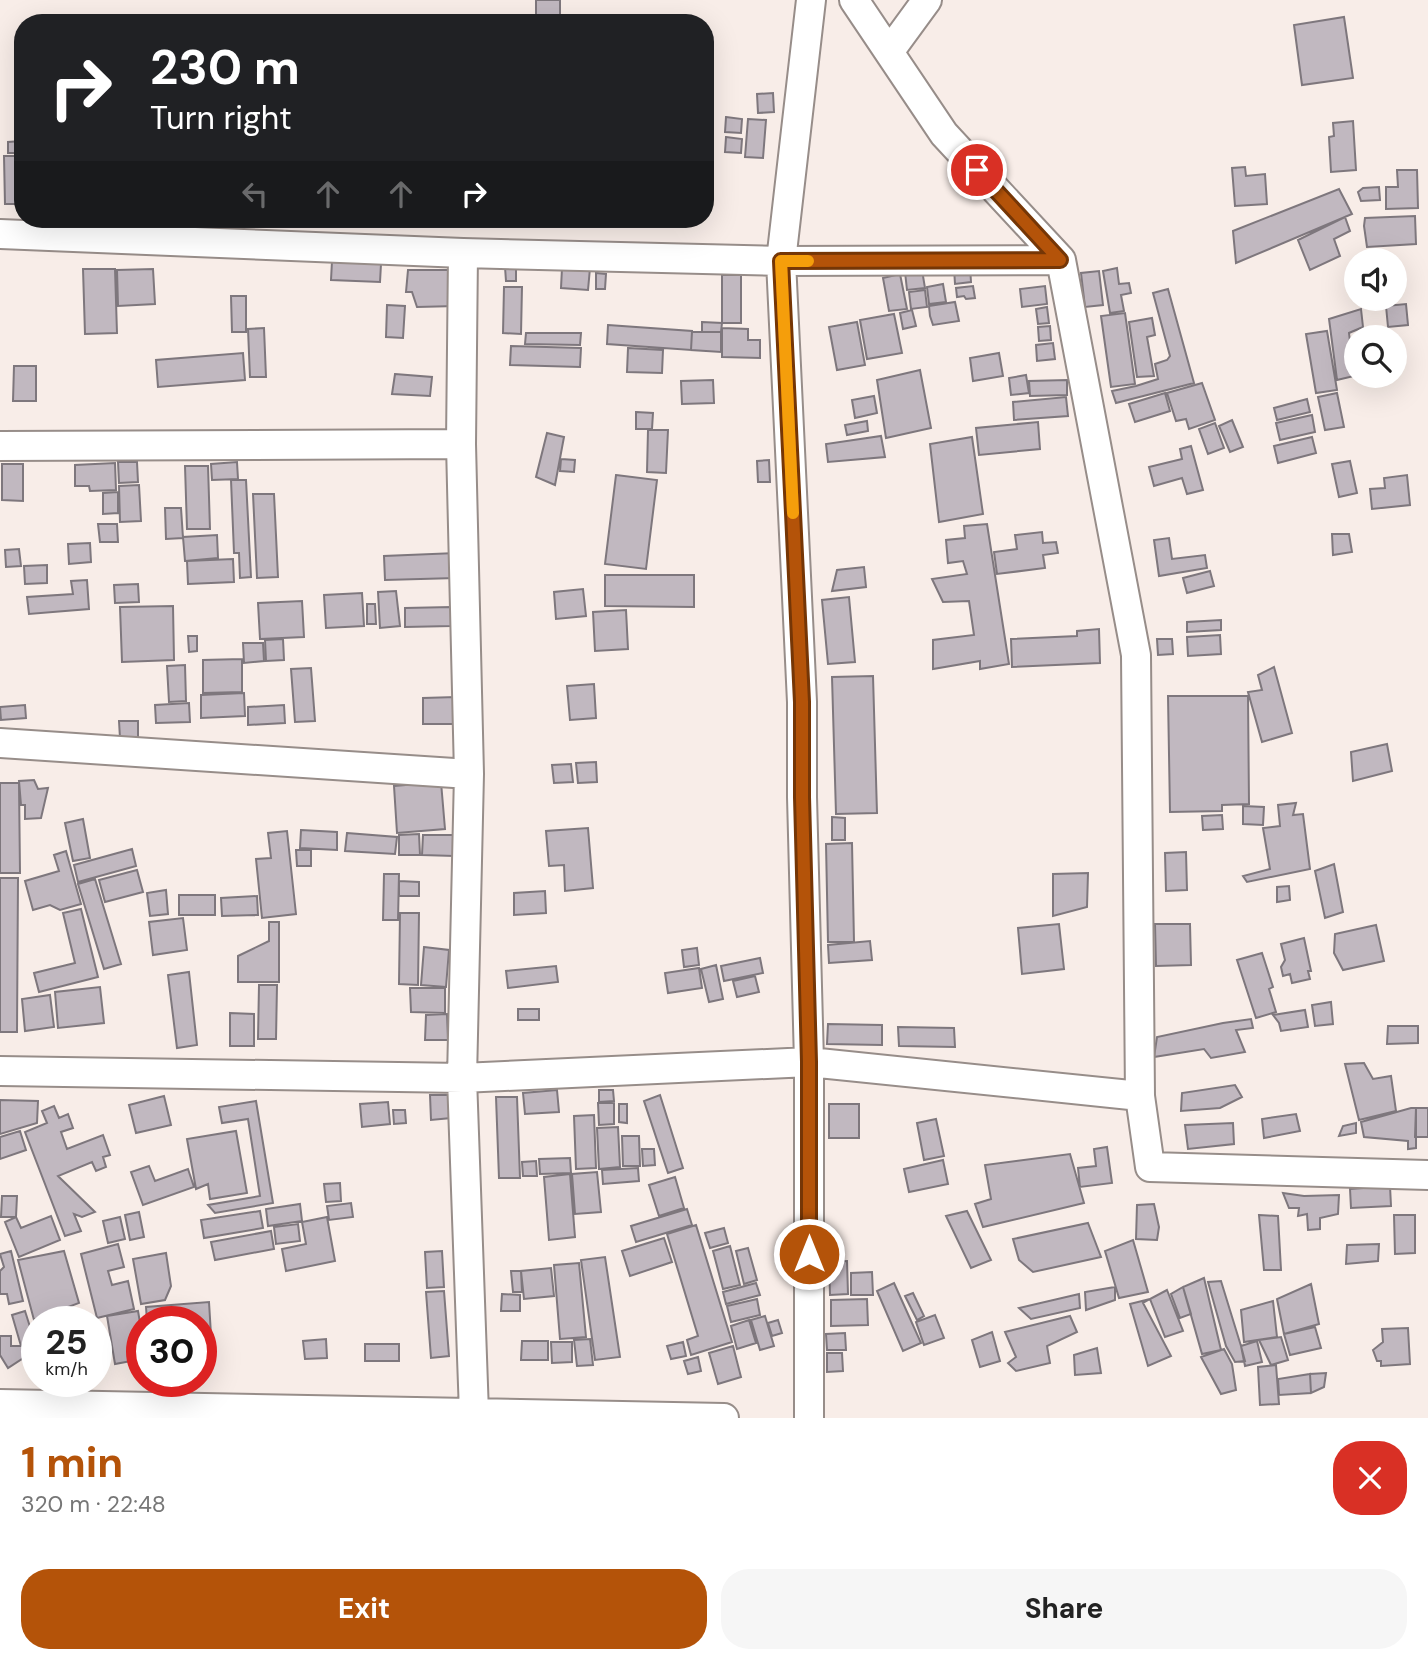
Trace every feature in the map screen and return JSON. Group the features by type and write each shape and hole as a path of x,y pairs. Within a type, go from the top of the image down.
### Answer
{"street":[{"path":"809,1418 809,1062 802,702 781,261 811,0"},
{"path":"854,0 944,134 1060,260 1136,655 1140,1096 1150,1167 1428,1175"},
{"path":"889,52 927,0"},
{"path":"0,234 463,253 781,261 1060,260"},
{"path":"463,253 461,444 469,774 462,1078 474,1413"},
{"path":"0,446 461,444"},
{"path":"0,743 469,774"},
{"path":"0,1071 462,1078 809,1062 1140,1096"},
{"path":"0,1404 724,1418"}],"building":[{"path":"536,0 560,0 560,14 536,14"},
{"path":"1344,17 1353,78 1302,85 1294,25"},
{"path":"773,93 774,112 758,113 757,94"},
{"path":"726,117 742,119 741,133 725,132"},
{"path":"748,119 766,120 763,158 745,157"},
{"path":"1353,121 1356,170 1331,172 1329,137 1334,136 1333,123"},
{"path":"726,137 742,139 741,153 725,152"},
{"path":"8,142 14,142 14,153 8,153"},
{"path":"4,156 14,156 14,204 5,204"},
{"path":"1245,167 1246,176 1265,174 1267,204 1235,206 1232,168"},
{"path":"1397,170 1417,170 1418,208 1386,209 1386,187 1398,187"},
{"path":"1379,187 1380,200 1361,201 1358,192 1363,188"},
{"path":"1339,189 1352,214 1236,263 1233,231"},
{"path":"1415,216 1416,244 1367,247 1365,218"},
{"path":"1345,217 1350,231 1334,239 1340,256 1310,270 1298,240"},
{"path":"363,254 363,263 381,264 380,282 331,280 332,261"},
{"path":"516,266 516,281 506,281 505,267"},
{"path":"970,266 971,282 955,284 954,268"},
{"path":"562,268 590,268 588,290 561,288"},
{"path":"1117,268 1119,284 1129,283 1131,293 1121,295 1124,311 1110,313 1103,271"},
{"path":"83,269 115,269 117,333 85,334"},
{"path":"153,269 155,304 118,306 117,270"},
{"path":"408,270 456,270 456,306 417,307 412,292 406,292"},
{"path":"922,270 925,288 907,290 905,272"},
{"path":"1099,271 1103,305 1085,307 1081,273"},
{"path":"596,273 606,274 605,289 596,289"},
{"path":"900,274 907,309 889,311 883,278"},
{"path":"722,275 741,275 741,323 722,323"},
{"path":"943,284 946,302 929,304 927,287"},
{"path":"973,286 975,298 957,297 956,288"},
{"path":"1045,286 1047,304 1022,307 1020,289"},
{"path":"504,287 522,287 521,334 503,333"},
{"path":"1168,289 1194,383 1116,403 1112,391 1158,379 1155,364 1167,360 1170,356 1153,293"},
{"path":"925,290 927,307 911,309 909,292"},
{"path":"231,296 246,296 246,332 232,332"},
{"path":"955,302 959,321 933,325 929,306"},
{"path":"387,305 405,306 403,338 386,337"},
{"path":"1047,307 1049,323 1038,324 1036,309"},
{"path":"912,310 916,326 903,329 900,313"},
{"path":"1361,311 1363,325 1344,325 1344,378 1337,380 1329,319"},
{"path":"1386,311 1407,311 1408,325 1388,325"},
{"path":"1125,313 1135,384 1111,387 1101,316"},
{"path":"894,314 902,353 867,359 860,320"},
{"path":"1152,318 1155,335 1147,337 1154,376 1137,377 1129,322"},
{"path":"702,322 722,323 721,332 702,332"},
{"path":"857,322 865,365 837,370 829,327"},
{"path":"608,325 692,331 691,350 607,344"},
{"path":"1050,326 1051,340 1039,341 1038,327"},
{"path":"264,328 266,377 250,377 248,329"},
{"path":"722,328 748,329 748,340 760,340 760,358 722,357"},
{"path":"1327,331 1337,390 1316,393 1306,334"},
{"path":"692,332 721,332 721,352 691,350"},
{"path":"526,333 581,333 580,345 525,344"},
{"path":"1053,343 1055,359 1037,361 1036,345"},
{"path":"511,346 581,348 580,367 510,365"},
{"path":"628,348 663,350 662,373 627,372"},
{"path":"243,353 245,380 158,387 156,360"},
{"path":"999,353 1003,376 973,381 970,358"},
{"path":"14,366 36,366 36,401 13,401"},
{"path":"920,370 931,428 886,438 877,380"},
{"path":"395,374 432,377 430,396 392,394"},
{"path":"1026,375 1029,393 1011,395 1009,378"},
{"path":"713,380 714,403 682,404 681,381"},
{"path":"1067,380 1067,395 1030,396 1029,381"},
{"path":"1202,383 1215,420 1189,429 1186,419 1176,421 1167,393"},
{"path":"1165,393 1170,411 1135,422 1129,404"},
{"path":"1337,393 1344,427 1325,430 1318,397"},
{"path":"874,396 877,413 855,418 852,400"},
{"path":"1066,397 1068,416 1014,420 1013,402"},
{"path":"1307,399 1310,412 1277,420 1274,408"},
{"path":"636,412 653,413 652,429 636,429"},
{"path":"1312,415 1315,432 1280,440 1276,423"},
{"path":"1232,420 1243,447 1230,452 1219,426"},
{"path":"867,421 868,431 847,435 845,425"},
{"path":"1038,422 1040,449 979,455 976,428"},
{"path":"1215,423 1224,448 1208,454 1199,429"},
{"path":"648,430 668,430 666,473 647,472"},
{"path":"547,433 564,437 555,485 536,477"},
{"path":"881,436 885,457 828,462 826,444"},
{"path":"972,437 983,514 939,522 930,444"},
{"path":"1312,437 1316,453 1278,463 1274,446"},
{"path":"1191,446 1203,490 1187,494 1182,478 1154,486 1149,467 1182,459 1180,449"},
{"path":"561,459 575,460 574,472 560,471"},
{"path":"769,460 770,482 758,482 757,461"},
{"path":"1350,461 1357,493 1339,497 1332,464"},
{"path":"118,462 137,462 138,482 119,483"},
{"path":"237,462 238,479 212,480 211,464"},
{"path":"115,463 116,490 90,491 89,486 75,486 75,465"},
{"path":"2,464 23,464 23,501 2,500"},
{"path":"185,466 208,466 210,529 187,529"},
{"path":"616,475 657,480 646,569 605,564"},
{"path":"1407,475 1410,505 1372,509 1370,489 1385,488 1384,478"},
{"path":"231,480 246,480 251,577 240,578 239,553 234,553"},
{"path":"139,485 141,521 120,522 119,486"},
{"path":"118,492 118,513 103,514 103,493"},
{"path":"253,494 274,494 278,577 257,578"},
{"path":"165,508 181,508 183,538 166,539"},
{"path":"98,524 117,524 118,542 100,542"},
{"path":"987,524 1009,664 980,669 980,661 933,669 933,640 974,635 969,601 943,602 932,579 967,574 963,561 948,563 946,540 965,538 964,526"},
{"path":"1042,532 1043,543 1056,542 1058,553 1043,555 1045,568 997,574 994,552 1017,549 1015,535"},
{"path":"1332,534 1349,534 1352,552 1333,555"},
{"path":"217,535 218,558 185,561 183,537"},
{"path":"1169,538 1172,559 1205,555 1207,568 1159,576 1154,540"},
{"path":"90,543 91,562 69,564 68,544"},
{"path":"19,549 21,566 6,567 5,550"},
{"path":"456,553 456,578 385,580 384,556"},
{"path":"233,559 234,582 188,584 187,561"},
{"path":"47,565 47,583 25,584 24,566"},
{"path":"864,567 866,587 832,591 837,570"},
{"path":"1210,571 1214,586 1187,593 1183,578"},
{"path":"605,575 694,575 694,607 605,606"},
{"path":"87,580 89,609 29,614 27,597 73,594 71,581"},
{"path":"138,584 139,602 115,603 114,585"},
{"path":"583,589 586,616 556,619 554,592"},
{"path":"396,591 400,626 380,628 378,592"},
{"path":"362,593 364,626 326,628 324,595"},
{"path":"849,597 855,662 828,664 822,600"},
{"path":"302,601 304,637 260,639 258,603"},
{"path":"367,604 375,604 376,624 367,624"},
{"path":"173,606 174,660 122,662 120,607"},
{"path":"451,607 451,626 405,627 405,608"},
{"path":"626,610 628,649 595,651 593,612"},
{"path":"1221,620 1221,630 1187,632 1187,622"},
{"path":"1099,629 1100,663 1012,667 1011,639 1077,636 1077,631"},
{"path":"1220,635 1221,654 1188,656 1187,637"},
{"path":"188,636 197,636 197,651 189,652"},
{"path":"283,639 284,660 266,661 265,640"},
{"path":"1157,639 1172,639 1173,654 1158,655"},
{"path":"243,643 263,643 264,661 244,663"},
{"path":"242,659 242,692 203,693 203,660"},
{"path":"185,665 186,701 169,702 167,666"},
{"path":"1274,667 1292,733 1262,742 1248,692 1262,690 1258,675"},
{"path":"311,668 315,721 295,722 291,669"},
{"path":"873,676 877,813 836,814 832,677"},
{"path":"594,684 596,718 570,720 567,686"},
{"path":"244,693 245,716 201,718 201,695"},
{"path":"1168,696 1248,696 1249,804 1222,805 1222,811 1170,812"},
{"path":"456,697 456,724 423,724 423,698"},
{"path":"189,703 190,722 156,723 155,705"},
{"path":"25,705 26,718 1,720 0,707"},
{"path":"284,705 285,723 248,725 248,707"},
{"path":"119,721 138,721 138,738 120,738"},
{"path":"1387,744 1392,771 1353,781 1351,752"},
{"path":"596,762 597,782 578,783 576,763"},
{"path":"571,764 573,782 554,783 552,765"},
{"path":"34,780 38,789 48,788 41,818 25,819 25,805 21,805 19,781"},
{"path":"441,782 445,829 397,833 394,786"},
{"path":"0,783 19,783 20,873 0,873"},
{"path":"1296,803 1293,815 1303,814 1310,869 1247,882 1243,876 1270,869 1263,828 1280,826 1278,805"},
{"path":"1243,806 1264,807 1263,825 1243,824"},
{"path":"1222,815 1223,829 1203,830 1202,816"},
{"path":"832,817 845,818 845,840 832,840"},
{"path":"83,819 90,858 73,861 65,823"},
{"path":"588,828 593,888 565,891 564,865 549,866 546,831"},
{"path":"301,830 337,832 337,850 300,848"},
{"path":"287,831 296,914 262,918 256,859 271,858 268,833"},
{"path":"347,833 397,837 395,854 345,851"},
{"path":"419,834 420,855 399,855 399,835"},
{"path":"423,835 454,835 454,856 422,855"},
{"path":"852,843 854,942 828,942 826,844"},
{"path":"132,849 136,866 78,882 74,865"},
{"path":"296,850 311,850 311,866 297,866"},
{"path":"66,851 81,904 60,910 50,905 33,910 25,881 59,871 54,855"},
{"path":"1186,852 1187,890 1166,891 1165,853"},
{"path":"1334,864 1343,912 1325,918 1315,871"},
{"path":"137,870 143,892 105,902 99,880"},
{"path":"1088,873 1087,907 1053,916 1053,874"},
{"path":"384,874 399,874 398,920 383,920"},
{"path":"0,878 18,878 17,1032 0,1032"},
{"path":"95,879 121,964 104,969 78,884"},
{"path":"399,881 419,882 419,896 399,896"},
{"path":"1289,886 1290,900 1277,902 1277,887"},
{"path":"166,890 168,914 150,916 147,893"},
{"path":"545,891 546,913 514,915 514,893"},
{"path":"179,895 215,895 215,915 179,915"},
{"path":"257,896 258,915 222,916 221,898"},
{"path":"81,909 98,977 39,992 34,973 75,963 63,913"},
{"path":"400,913 419,913 418,985 399,984"},
{"path":"183,918 187,950 153,955 149,922"},
{"path":"269,922 279,922 279,982 238,982 238,956 269,941"},
{"path":"1059,924 1064,969 1022,974 1018,928"},
{"path":"1155,924 1190,924 1191,965 1156,966"},
{"path":"1376,925 1384,961 1343,970 1334,953 1335,934"},
{"path":"1304,938 1311,971 1308,971 1310,979 1292,983 1290,974 1283,976 1281,967 1285,960 1281,944"},
{"path":"870,941 872,960 829,963 828,945"},
{"path":"424,947 449,950 446,987 421,985"},
{"path":"697,948 699,965 684,967 682,950"},
{"path":"1262,953 1273,987 1269,989 1276,1012 1256,1018 1237,960"},
{"path":"760,958 763,973 724,981 721,966"},
{"path":"716,965 723,999 709,1002 701,969"},
{"path":"556,966 558,982 508,988 506,971"},
{"path":"699,968 702,988 668,993 665,973"},
{"path":"189,972 197,1045 177,1048 168,975"},
{"path":"755,976 759,992 737,997 733,981"},
{"path":"259,985 277,985 276,1039 258,1039"},
{"path":"100,987 104,1023 58,1028 55,992"},
{"path":"410,988 445,988 445,1013 411,1012"},
{"path":"50,995 54,1027 25,1031 22,999"},
{"path":"1331,1002 1333,1024 1315,1026 1312,1005"},
{"path":"518,1009 539,1009 539,1020 518,1020"},
{"path":"1305,1010 1308,1027 1281,1031 1273,1015"},
{"path":"230,1013 254,1014 254,1046 230,1046"},
{"path":"447,1014 448,1040 425,1040 426,1015"},
{"path":"1251,1019 1253,1028 1236,1030 1245,1052 1211,1058 1204,1049 1154,1057 1157,1037"},
{"path":"828,1024 882,1025 882,1045 827,1044"},
{"path":"1388,1026 1418,1026 1418,1043 1387,1044"},
{"path":"898,1027 954,1028 955,1047 899,1046"},
{"path":"1364,1063 1373,1079 1391,1076 1396,1111 1359,1120 1345,1064"},
{"path":"1235,1085 1242,1097 1220,1108 1181,1111 1182,1093"},
{"path":"557,1090 559,1112 525,1114 523,1093"},
{"path":"599,1090 613,1090 614,1101 599,1102"},
{"path":"430,1095 450,1095 451,1118 431,1120"},
{"path":"660,1095 683,1168 668,1173 644,1101"},
{"path":"164,1096 171,1125 136,1133 129,1105"},
{"path":"496,1097 517,1097 520,1178 499,1178"},
{"path":"0,1100 38,1101 37,1123 0,1134"},
{"path":"256,1101 273,1203 215,1213 208,1205 260,1196 248,1119 222,1123 219,1107"},
{"path":"388,1102 390,1124 362,1127 360,1104"},
{"path":"598,1103 614,1103 614,1124 599,1125"},
{"path":"619,1104 627,1104 627,1123 619,1122"},
{"path":"829,1104 859,1104 859,1138 829,1138"},
{"path":"54,1106 59,1118 68,1114 73,1128 61,1132 67,1149 103,1135 110,1155 103,1157 106,1167 96,1171 92,1162 58,1176 95,1212 82,1217 74,1214 81,1231 65,1236 25,1132 47,1123 42,1111"},
{"path":"1416,1108 1416,1148 1408,1149 1408,1141 1364,1137 1361,1122"},
{"path":"1416,1108 1428,1108 1428,1137 1415,1137"},
{"path":"393,1110 405,1110 406,1123 394,1124"},
{"path":"1296,1114 1300,1131 1264,1138 1262,1119"},
{"path":"594,1115 596,1168 576,1169 574,1116"},
{"path":"936,1119 944,1156 924,1160 917,1123"},
{"path":"1233,1123 1234,1144 1188,1149 1185,1125"},
{"path":"1356,1123 1356,1133 1339,1136 1343,1126"},
{"path":"618,1127 620,1167 599,1169 597,1128"},
{"path":"20,1131 26,1150 0,1159 0,1137"},
{"path":"236,1131 247,1193 210,1199 208,1184 196,1189 187,1139"},
{"path":"622,1136 639,1136 640,1166 623,1166"},
{"path":"1107,1147 1112,1183 1080,1187 1078,1168 1096,1166 1094,1149"},
{"path":"642,1149 654,1149 655,1165 643,1166"},
{"path":"1070,1154 1084,1203 983,1227 975,1204 991,1199 985,1165"},
{"path":"570,1158 571,1173 540,1174 539,1159"},
{"path":"943,1160 948,1184 909,1192 904,1169"},
{"path":"536,1161 537,1176 523,1176 522,1162"},
{"path":"149,1166 155,1181 188,1169 194,1187 143,1205 131,1172"},
{"path":"638,1168 639,1181 603,1184 602,1170"},
{"path":"597,1172 601,1212 575,1214 572,1174"},
{"path":"570,1174 575,1237 549,1240 544,1177"},
{"path":"675,1177 684,1208 659,1216 649,1185"},
{"path":"340,1183 341,1201 326,1202 324,1184"},
{"path":"1390,1186 1391,1206 1351,1208 1350,1189"},
{"path":"1283,1193 1304,1196 1339,1195 1338,1214 1320,1218 1320,1229 1308,1230 1307,1214 1298,1216 1299,1208 1289,1208"},
{"path":"2,1196 17,1196 16,1217 1,1217"},
{"path":"351,1203 353,1217 329,1220 327,1206"},
{"path":"300,1204 302,1221 268,1226 266,1209"},
{"path":"1154,1204 1159,1227 1157,1240 1136,1239 1137,1205"},
{"path":"687,1209 692,1225 636,1242 631,1226"},
{"path":"260,1211 263,1228 204,1238 201,1220"},
{"path":"967,1211 991,1260 971,1268 946,1216"},
{"path":"139,1212 144,1237 130,1240 125,1215"},
{"path":"1259,1215 1278,1216 1281,1270 1264,1270"},
{"path":"1394,1215 1415,1215 1415,1253 1395,1254"},
{"path":"51,1216 60,1240 19,1257 5,1222 16,1217 21,1228"},
{"path":"120,1217 125,1239 108,1243 103,1221"},
{"path":"327,1217 335,1261 286,1271 282,1249 306,1244 302,1222"},
{"path":"1088,1223 1101,1257 1033,1272 1019,1260 1013,1239"},
{"path":"298,1224 300,1241 276,1244 274,1227"},
{"path":"696,1225 732,1342 691,1355 687,1340 698,1336 667,1234"},
{"path":"724,1228 728,1243 710,1248 705,1233"},
{"path":"271,1231 274,1249 215,1260 211,1242"},
{"path":"664,1238 672,1262 630,1276 622,1251"},
{"path":"1133,1240 1148,1292 1119,1298 1105,1251"},
{"path":"118,1244 124,1267 108,1271 112,1285 128,1281 133,1306 126,1306 126,1311 112,1314 112,1306 94,1306 81,1254"},
{"path":"1379,1244 1378,1261 1346,1264 1347,1245"},
{"path":"730,1246 740,1285 723,1289 713,1251"},
{"path":"748,1248 757,1280 744,1284 736,1251"},
{"path":"11,1251 23,1301 9,1304 7,1294 0,1294 0,1271 4,1267 0,1254"},
{"path":"64,1251 79,1303 71,1306 30,1306 18,1260"},
{"path":"442,1251 444,1287 427,1288 425,1252"},
{"path":"166,1253 171,1286 165,1300 141,1304 133,1259"},
{"path":"605,1257 620,1357 595,1360 581,1260"},
{"path":"847,1261 848,1294 830,1295 829,1262"},
{"path":"579,1263 586,1337 560,1339 554,1265"},
{"path":"551,1268 554,1296 524,1299 521,1271"},
{"path":"511,1271 521,1271 522,1292 513,1292"},
{"path":"872,1272 873,1295 851,1295 851,1273"},
{"path":"1204,1278 1221,1350 1202,1354 1183,1287"},
{"path":"1221,1281 1245,1361 1235,1362 1226,1346 1208,1282"},
{"path":"756,1283 760,1295 726,1304 723,1292"},
{"path":"894,1283 921,1343 903,1351 877,1291"},
{"path":"1311,1284 1319,1324 1284,1334 1277,1299"},
{"path":"1115,1287 1115,1300 1086,1310 1085,1292"},
{"path":"1183,1287 1191,1314 1180,1318 1171,1294"},
{"path":"1167,1290 1183,1331 1165,1337 1150,1299"},
{"path":"444,1291 449,1356 431,1358 426,1292"},
{"path":"913,1293 924,1316 917,1320 905,1296"},
{"path":"502,1294 520,1295 520,1311 501,1311"},
{"path":"1079,1294 1080,1308 1031,1319 1019,1308"},
{"path":"757,1299 760,1315 731,1322 727,1306"},
{"path":"867,1299 868,1325 831,1326 831,1300"},
{"path":"1150,1299 1143,1303 1171,1356 1148,1366 1130,1304"},
{"path":"1273,1301 1277,1337 1244,1342 1241,1310"},
{"path":"209,1302 209,1306 159,1306"},
{"path":"21,1312 21,1346 12,1315"},
{"path":"126,1313 126,1362 115,1364 112,1346 112,1315"},
{"path":"935,1315 944,1338 924,1345 916,1322"},
{"path":"765,1316 774,1346 760,1350 751,1320"},
{"path":"1070,1316 1077,1332 1047,1346 1050,1363 1016,1371 1008,1363 1016,1357 1005,1332"},
{"path":"749,1320 756,1343 737,1349 731,1326"},
{"path":"778,1320 782,1333 772,1336 768,1323"},
{"path":"1315,1327 1321,1348 1290,1355 1284,1334"},
{"path":"1408,1328 1410,1364 1381,1366 1381,1361 1377,1361 1373,1350 1383,1342 1382,1329"},
{"path":"992,1332 1000,1361 980,1367 972,1340"},
{"path":"845,1333 846,1350 827,1350 826,1334"},
{"path":"0,1336 11,1336 11,1346 21,1346 21,1359 8,1368 0,1355"},
{"path":"1281,1337 1288,1360 1271,1365 1259,1340"},
{"path":"326,1339 327,1358 305,1359 303,1341"},
{"path":"590,1339 593,1365 577,1366 574,1340"},
{"path":"522,1341 548,1341 548,1360 521,1360"},
{"path":"1257,1341 1262,1362 1245,1366 1241,1346"},
{"path":"551,1342 572,1342 572,1362 552,1363"},
{"path":"683,1342 686,1356 671,1359 667,1346"},
{"path":"365,1344 399,1344 399,1361 365,1361"},
{"path":"733,1346 741,1377 718,1384 709,1353"},
{"path":"1097,1348 1101,1373 1075,1375 1074,1355"},
{"path":"1224,1349 1232,1364 1236,1390 1221,1394 1201,1357"},
{"path":"827,1353 842,1353 843,1371 827,1372"},
{"path":"698,1357 701,1371 688,1374 684,1361"},
{"path":"1276,1365 1279,1404 1260,1405 1258,1367"},
{"path":"1326,1373 1324,1387 1311,1393 1310,1374"},
{"path":"1310,1374 1311,1393 1279,1395 1278,1379"}],"slow traffic":[{"path":"793,513 781,261 808,261"}],"route":[{"path":"809,1254 809,1062 802,702 781,261 1060,260 977,170"}]}
